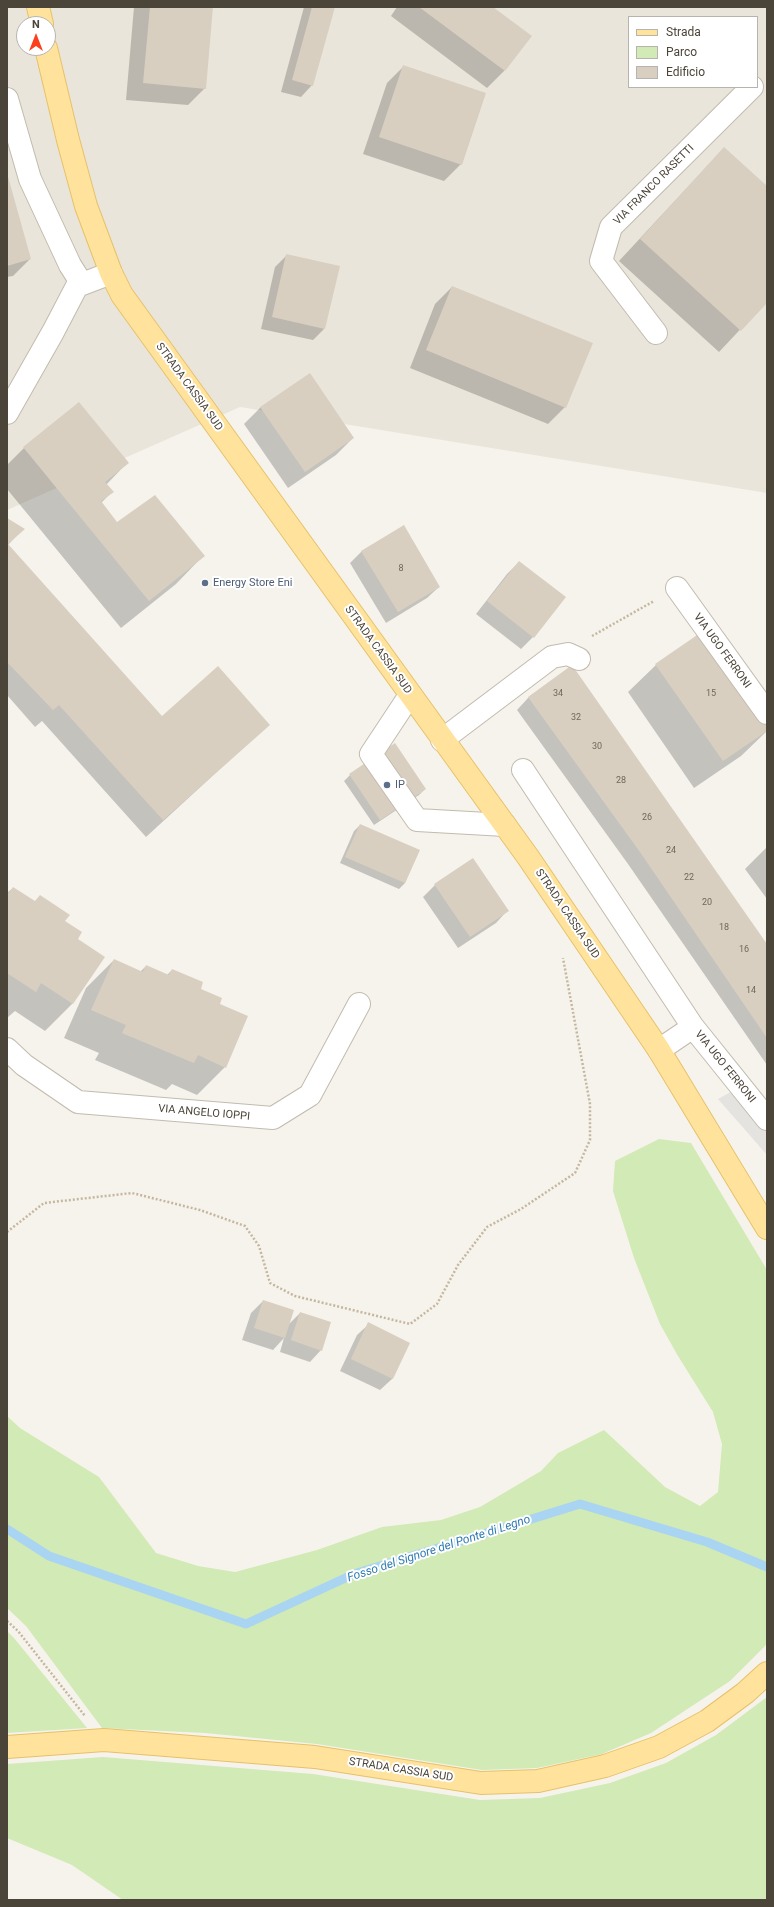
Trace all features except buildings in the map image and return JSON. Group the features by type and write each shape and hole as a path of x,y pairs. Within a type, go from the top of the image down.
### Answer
{"main road":[{"name":"STRADA CASSIA SUD","path":"48,56 62,118 86,206 111,273 122,295 410,696 505,825 577,929 659,1050 767,1228"},
{"name":"STRADA CASSIA SUD","path":"7,1747 104,1740 315,1757 481,1783 538,1781 606,1766 659,1747 707,1721 745,1693 767,1673"}],"street":[{"path":"758,81 759,80 767,87"},
{"name":"VIA FRANCO RASETTI","path":"656,333 601,261 611,227 751,88"},
{"path":"7,99 30,179 70,265 82,284"},
{"path":"7,413 53,332 76,286 111,273"},
{"name":"VIA UGO FERRONI","path":"677,588 767,713"},
{"path":"442,740 552,657 575,652"},
{"path":"410,696 371,754 417,820 505,825"},
{"path":"522,770 693,1027"},
{"name":"VIA ANGELO IOPPI","path":"7,1049 24,1065 78,1102 273,1118 310,1095 359,1004"},
{"name":"VIA UGO FERRONI","path":"659,1050 693,1027 767,1119"}],"path":[{"path":"575,652 677,588"},
{"path":"7,1232 44,1203 132,1193 200,1210 245,1226 259,1246 270,1283 295,1296 410,1324 437,1304 458,1265 487,1227 521,1209 575,1173 590,1140 590,1104 563,954 577,929"},
{"path":"7,1621 22,1636 104,1740"}],"shaded area":[{"path":"7,7 767,7 767,493 240,407 7,510"},
{"path":"736,1089 767,1126 767,1155 718,1099"}],"green space":[{"path":"659,1139 691,1143 767,1270 767,1643 764,1647 730,1681 651,1733 602,1754 537,1768 482,1770 317,1744 205,1733 102,1728 26,1626 7,1608 7,1416 20,1428 99,1477 156,1553 198,1566 235,1572 317,1550 382,1527 441,1520 480,1507 541,1471 558,1453 604,1430 665,1487 700,1506 718,1492 722,1444 713,1412 660,1324 634,1258 613,1191 615,1161"},
{"path":"7,1631 14,1638 87,1728 7,1733"},
{"path":"767,1697 767,1900 123,1900 72,1865 7,1838 7,1764 103,1757 313,1774 480,1800 540,1798 610,1783 666,1763 716,1735"}],"waterway":[{"name":"Fosso del Signore del Ponte di Legno","path":"7,1529 49,1556 246,1624 354,1574 580,1504 707,1542 767,1567"}],"place":[{"name":"Energy Store Eni","path":"205,583"},
{"name":"IP","path":"387,785"}]}
